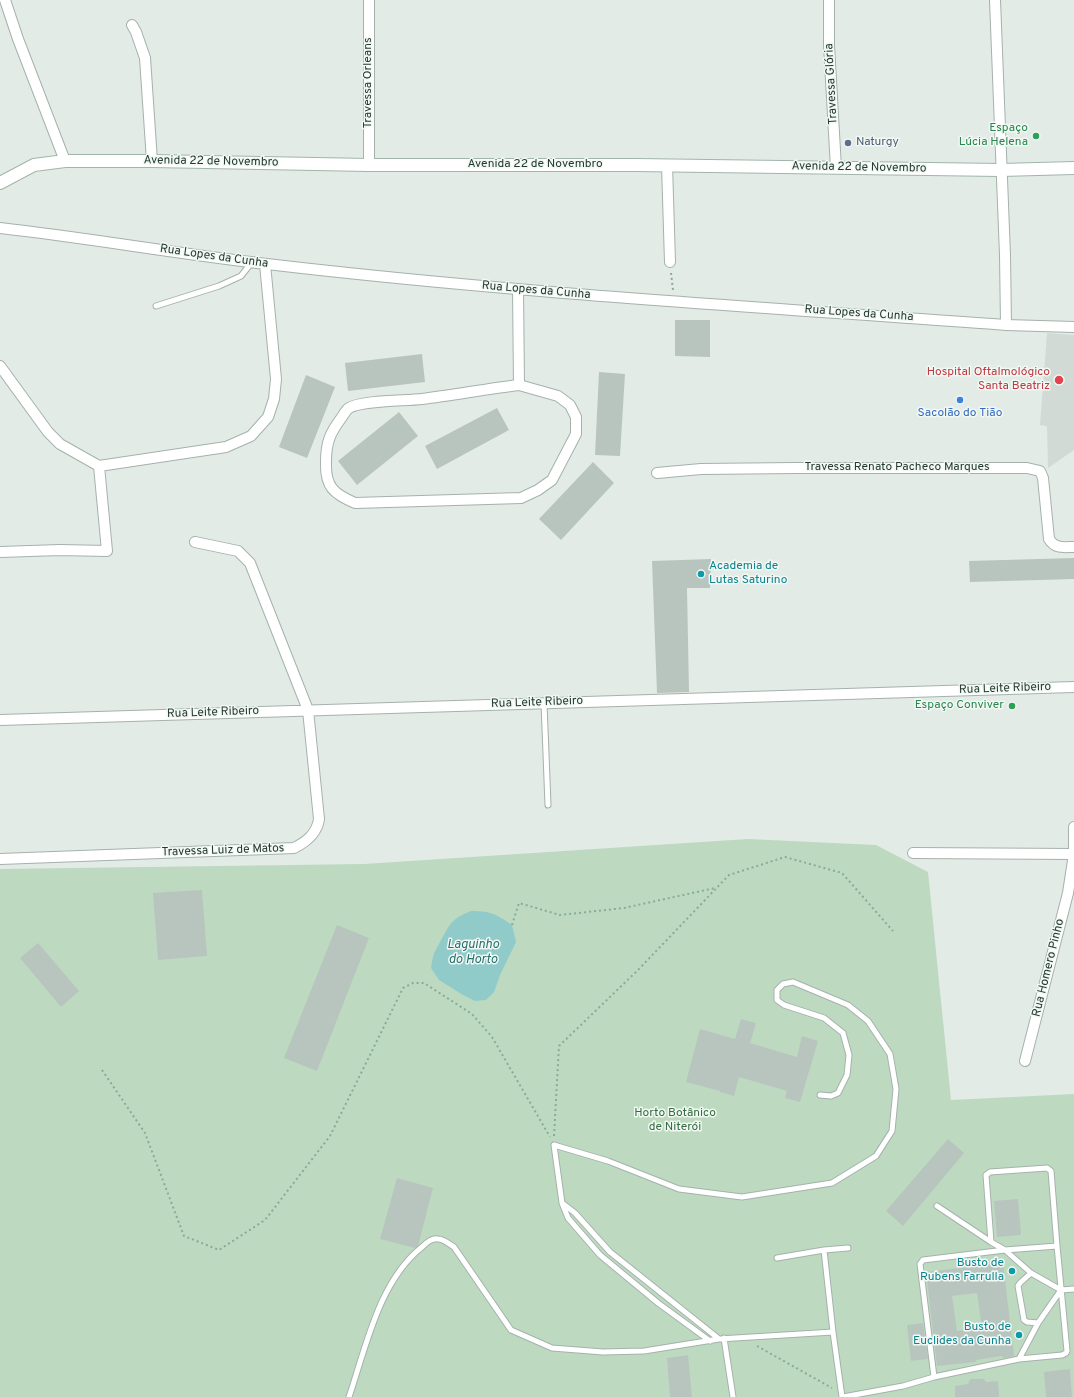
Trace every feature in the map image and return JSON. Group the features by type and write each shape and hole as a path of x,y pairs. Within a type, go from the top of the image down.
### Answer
{"street":[{"path":"5,0 18,39 65,161"},
{"name":"Travessa Orleans","path":"369,0 369,165"},
{"name":"Travessa Glória","path":"829,0 829,45 836,168"},
{"path":"995,0 1005,255 1006,325"},
{"path":"132,26 136,32 145,58 152,161"},
{"name":"Avenida 22 de Novembro","path":"0,183 34,165 65,161 369,165 667,165 1001,170 1074,168"},
{"path":"667,165 670,262"},
{"name":"Rua Lopes da Cunha","path":"0,228 265,264 518,290 1006,325 1074,328"},
{"path":"0,366 48,432 60,444 100,466 226,447 251,436 268,417 274,399 276,379 265,264"},
{"path":"518,290 519,385"},
{"path":"519,385 558,396 570,405 576,417 576,434 552,480 538,490 521,498 355,503 342,497 332,489 326,470 328,439 332,430 348,409 355,406 421,399 519,385"},
{"path":"0,552 60,550 107,551 100,466"},
{"name":"Travessa Renato Pacheco Marques","path":"657,473 701,469 1027,468 1040,471 1043,478 1049,539 1057,547 1074,547"},
{"name":"Travessa Luiz de Matos","path":"0,859 294,848 306,841 315,832 319,819 308,710 250,563 238,551 196,542"},
{"name":"Rua Leite Ribeiro","path":"0,720 1074,687"},
{"name":"Rua Homero Pinho","path":"1025,1061 1068,893 1074,854 1074,826"},
{"path":"913,853 1074,854"}],"lane":[{"path":"156,306 219,286 241,276 252,262"},
{"path":"544,703 548,806"},
{"path":"710,1341 658,1303 600,1255 568,1218 562,1203 554,1145 608,1161 679,1190 742,1197 832,1183 876,1156 892,1131 896,1089 890,1054 868,1021 848,1005 793,982 783,984 777,990 778,1000 784,1005 824,1018 843,1033 849,1055 847,1075 838,1093 831,1096 820,1095"},
{"path":"824,1250 842,1396 903,1386 934,1377 1019,1359 1062,1355 1066,1353 1067,1350 1051,1171 1047,1168 990,1172 987,1174 991,1242"},
{"path":"562,1203 574,1213 610,1252 722,1339 734,1397"},
{"path":"937,1206 1005,1250 1030,1272 1061,1290 1074,1289"},
{"path":"349,1397 380,1303 391,1284 415,1253 429,1242 437,1238 444,1240 454,1247 511,1330 552,1348 603,1352 644,1351 722,1339 833,1332"},
{"path":"934,1377 920,1264 923,1260 1005,1250 1057,1246"},
{"path":"777,1258 824,1250 848,1248"},
{"path":"1030,1272 1018,1286 1024,1320 1026,1322 1038,1323"},
{"path":"1019,1359 1038,1323 1061,1290"}],"path":[{"path":"670,262 674,301"},
{"path":"554,1145 559,1046 638,970 729,875 785,857 842,873 893,931"},
{"path":"512,925 519,902 560,915 624,908 716,888"},
{"path":"102,1070 145,1133 184,1236 219,1250 266,1220 330,1136 403,988 413,983 424,983 472,1014 492,1037 554,1145"},
{"path":"742,1337 842,1396"}],"shaded area":[{"name":"Hospital Oftalmológico Santa Beatriz","path":"1047,333 1074,335 1074,450 1048,468 1047,426 1040,425"}],"green space":[{"name":"Horto Botânico de Niterói","path":"748,839 876,845 928,872 951,1100 1074,1094 1074,1397 0,1397 0,869 364,864"}],"water":[{"name":"Laguinho do Horto","path":"471,911 493,914 502,918 512,925 516,942 500,975 494,992 486,1000 475,1001 463,995 439,980 431,968 434,953 448,928 454,920"}],"building":[{"path":"675,320 710,320 710,357 675,356"},
{"path":"422,354 425,382 348,391 345,363"},
{"path":"599,372 625,374 620,456 595,455"},
{"path":"306,375 335,387 307,458 279,447"},
{"path":"497,408 509,430 437,469 425,446"},
{"path":"399,412 418,436 357,485 338,461"},
{"path":"593,462 614,483 561,540 539,519"},
{"path":"1074,558 1074,579 970,582 969,561"},
{"path":"711,559 710,588 687,588 689,692 657,693 652,561"},
{"path":"202,890 207,956 158,960 153,893"},
{"path":"337,925 369,938 317,1071 284,1058"},
{"path":"38,943 79,991 61,1007 20,958"},
{"path":"741,1019 756,1023 750,1043 797,1057 802,1036 818,1041 800,1102 785,1098 787,1091 739,1077 734,1096 686,1082 700,1029 735,1039"},
{"path":"948,1139 964,1153 903,1226 886,1211"},
{"path":"397,1178 433,1188 418,1246 415,1248 380,1239"},
{"path":"1018,1199 1021,1235 997,1237 994,1201"},
{"path":"1003,1263 1014,1356 1004,1358 1001,1356 977,1360 975,1362 937,1366 926,1272","holes":["977,1293 982,1328 957,1331 952,1296"]},
{"path":"923,1323 928,1359 911,1361 907,1325"},
{"path":"688,1355 692,1397 670,1397 667,1358"},
{"path":"1070,1369 1072,1397 1046,1397 1044,1372"},
{"path":"970,1379 984,1379 986,1382 998,1381 999,1397 955,1397 955,1386 968,1384"}],"place":[{"name":"Espaço Lúcia Helena","path":"1036,136"},
{"name":"Naturgy","path":"848,143"},
{"name":"Hospital Oftalmológico Santa Beatriz","path":"1059,380"},
{"name":"Sacolão do Tião","path":"960,400"},
{"name":"Academia de Lutas Saturino","path":"701,574"},
{"name":"Espaço Conviver","path":"1012,706"},
{"name":"Busto de Rubens Farrulla","path":"1012,1271"},
{"name":"Busto de Euclides da Cunha","path":"1019,1335"}]}
